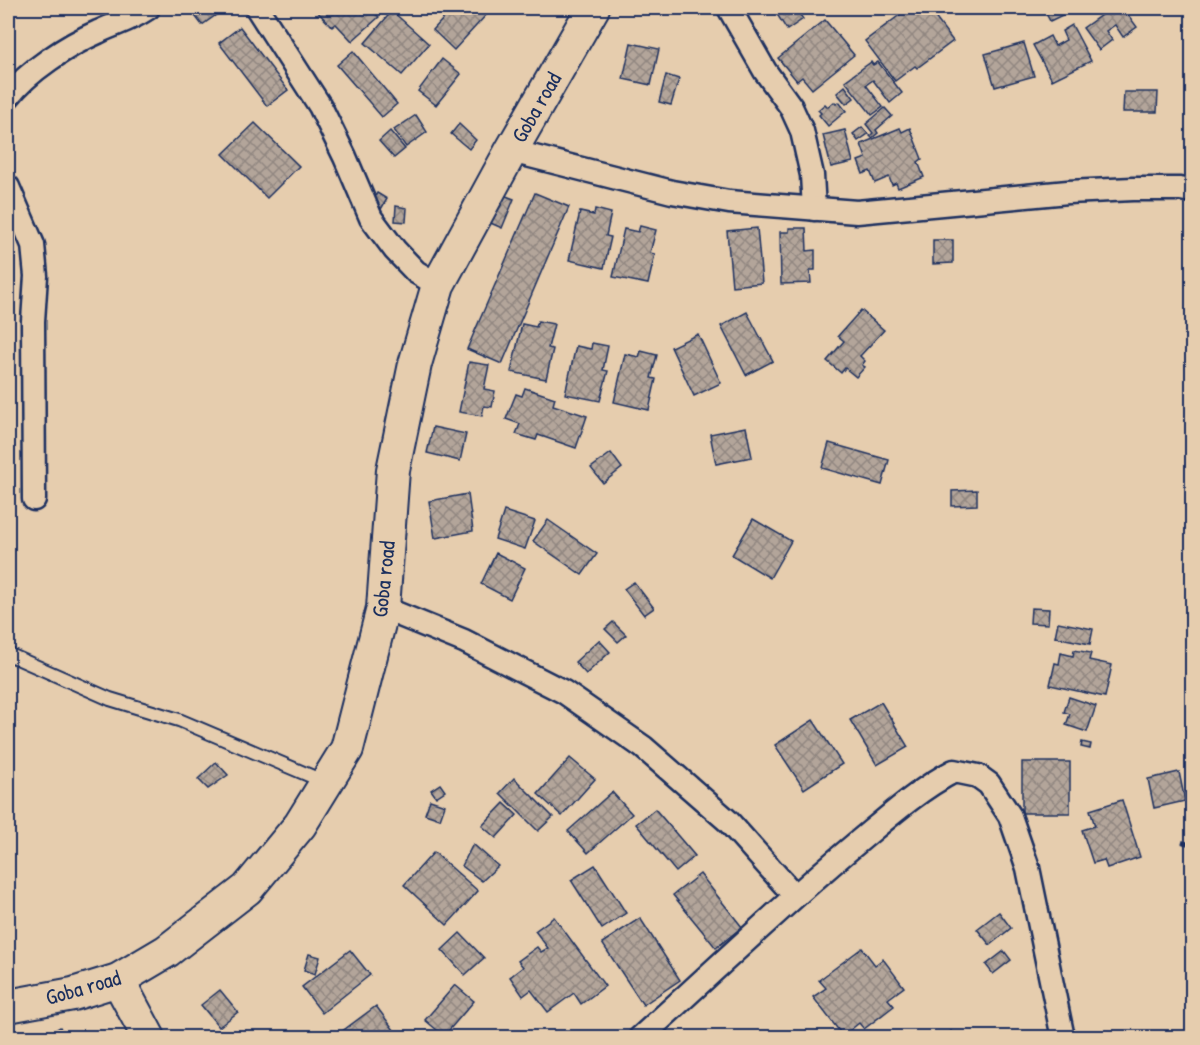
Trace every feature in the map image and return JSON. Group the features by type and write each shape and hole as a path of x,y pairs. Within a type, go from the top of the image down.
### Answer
{"street":[{"path":"8,98 37,70 71,45 99,31 130,20 148,8"},
{"path":"257,8 320,106 371,218 395,250 416,272 438,285"},
{"name":"Goba road","path":"8,1006 73,994 118,980 167,951 247,889 300,825 346,749 383,608 393,470 415,364 438,285 592,8"},
{"path":"729,8 765,71 791,107 801,130 812,175 814,209"},
{"path":"511,151 672,192 729,202 857,212 1068,192 1134,189 1192,191"},
{"path":"8,187 33,245 36,276 33,321 34,500"},
{"path":"383,608 464,641 564,692 635,741 728,821 794,895"},
{"path":"640,1038 730,957 794,895 921,790 954,771 978,776 989,784 1011,816 1021,843 1063,1038"},
{"path":"118,980 149,1038"}],"lane":[{"path":"8,654 110,699 179,720 326,782"}],"path":[{"path":"1182,842 1192,845"}],"building":[{"path":"189,8 226,8 202,25"},
{"path":"314,8 370,8 379,17 352,41 336,24 332,27"},
{"path":"453,8 480,8 487,14 454,50 433,30"},
{"path":"773,8 799,8 796,9 803,19 787,30"},
{"path":"909,8 928,8 953,41 895,81 865,41"},
{"path":"1043,8 1072,8 1073,10 1050,21"},
{"path":"1111,8 1123,8 1137,27 1123,37 1115,25 1106,31 1112,40 1099,50 1083,28"},
{"path":"392,11 429,44 402,75 365,43"},
{"path":"825,20 854,55 812,89 802,77 797,81 778,58"},
{"path":"1072,25 1091,61 1052,80 1033,45 1050,36 1055,46 1066,40 1062,31"},
{"path":"240,27 288,90 267,106 219,43"},
{"path":"631,43 659,49 651,85 623,79"},
{"path":"1024,43 1034,76 995,87 985,54"},
{"path":"353,51 397,104 382,117 337,65"},
{"path":"442,59 461,74 436,105 418,91"},
{"path":"871,62 873,65 878,62 902,93 890,103 873,80 866,85 883,107 872,115 845,81"},
{"path":"666,75 679,79 671,105 659,102"},
{"path":"845,86 854,98 846,104 837,93"},
{"path":"1124,92 1158,92 1157,112 1123,112"},
{"path":"834,102 836,104 839,102 846,111 828,126 819,115 821,113 818,110 825,104 828,107"},
{"path":"885,108 892,116 876,130 878,133 872,138 870,136 873,133 866,124"},
{"path":"416,115 427,132 406,147 394,130"},
{"path":"255,123 299,166 267,198 223,154"},
{"path":"459,124 476,140 469,149 451,134"},
{"path":"862,127 868,134 858,141 853,134"},
{"path":"900,128 902,132 910,128 922,159 918,162 924,177 898,188 896,183 892,185 889,177 875,183 870,171 863,174 858,161 866,158 861,144"},
{"path":"845,130 853,162 831,167 823,135"},
{"path":"390,131 405,149 394,158 379,141"},
{"path":"377,193 387,199 380,211 370,206"},
{"path":"498,193 514,199 502,228 486,221"},
{"path":"535,193 569,207 502,364 467,349"},
{"path":"396,206 407,208 406,222 395,221"},
{"path":"595,209 611,213 606,236 611,237 604,268 569,260 580,212 594,215"},
{"path":"640,226 656,230 650,253 655,254 648,284 613,277 624,229 638,232"},
{"path":"757,228 762,283 732,286 727,231"},
{"path":"789,228 806,228 807,251 815,250 815,270 810,270 811,283 781,284 780,232 789,232"},
{"path":"933,240 953,240 953,263 933,264"},
{"path":"861,310 884,330 860,356 865,361 862,365 865,367 856,377 845,368 841,373 827,361 844,341 838,336"},
{"path":"747,312 773,361 746,375 721,326"},
{"path":"538,321 554,324 548,348 553,349 546,379 511,372 522,324 536,327"},
{"path":"698,334 721,383 694,396 671,347"},
{"path":"592,343 608,346 603,370 608,371 600,401 565,394 576,346 591,349"},
{"path":"641,351 657,355 651,378 656,379 649,410 614,402 625,354 639,357"},
{"path":"469,362 489,365 484,389 495,391 492,407 484,406 482,416 459,412"},
{"path":"525,388 555,398 553,405 587,416 576,448 538,435 536,440 516,434 520,424 506,419 516,394 522,396"},
{"path":"433,427 466,434 460,461 427,453"},
{"path":"746,427 752,457 716,464 710,434"},
{"path":"829,443 889,460 882,485 822,468"},
{"path":"611,453 622,468 603,483 591,468"},
{"path":"977,490 977,505 952,506 952,491"},
{"path":"468,494 473,531 435,538 429,501"},
{"path":"504,511 535,521 525,549 495,539"},
{"path":"753,519 791,541 770,578 732,555"},
{"path":"548,520 597,554 582,575 533,541"},
{"path":"496,553 525,568 510,599 481,584"},
{"path":"634,582 654,608 644,615 624,589"},
{"path":"1031,608 1049,609 1048,624 1030,623"},
{"path":"613,622 626,635 618,642 605,629"},
{"path":"1058,622 1093,629 1090,644 1055,637"},
{"path":"599,640 610,652 586,674 575,662"},
{"path":"1074,650 1091,653 1089,660 1112,665 1105,697 1050,685 1055,663 1059,664 1061,653 1073,656"},
{"path":"1069,697 1096,706 1087,732 1066,725 1070,714 1064,712"},
{"path":"881,702 908,747 877,765 850,720"},
{"path":"813,720 842,764 804,789 775,745"},
{"path":"1082,742 1091,744 1090,749 1081,747"},
{"path":"570,758 595,779 562,816 538,794"},
{"path":"216,762 228,775 208,789 198,779"},
{"path":"1022,762 1070,762 1070,813 1022,813"},
{"path":"1179,772 1185,801 1154,808 1148,779"},
{"path":"514,778 553,817 538,831 500,793"},
{"path":"440,784 445,791 436,797 431,790"},
{"path":"612,792 632,814 588,853 568,831"},
{"path":"430,800 445,805 440,819 425,814"},
{"path":"1122,800 1140,857 1107,868 1104,860 1093,863 1082,830 1095,826 1090,810"},
{"path":"504,803 517,815 496,838 482,826"},
{"path":"655,809 695,856 676,872 636,824"},
{"path":"473,844 498,866 482,881 462,866"},
{"path":"434,852 478,891 447,925 404,885"},
{"path":"595,865 626,913 602,929 571,880"},
{"path":"700,874 742,927 716,948 673,895"},
{"path":"999,912 1011,928 990,945 977,929"},
{"path":"554,917 605,986 581,1004 574,993 548,1012 531,990 523,996 510,977 523,967 518,961 537,947 541,952 548,948 535,931"},
{"path":"640,918 680,980 643,1005 602,943"},
{"path":"460,933 484,958 465,975 442,950"},
{"path":"862,948 875,965 883,959 904,987 888,999 894,1006 864,1029 859,1023 843,1036 813,997 826,988 819,980"},
{"path":"350,950 370,975 322,1013 302,987"},
{"path":"1004,951 1011,960 993,974 986,965"},
{"path":"309,954 320,957 315,974 304,970"},
{"path":"455,985 474,1001 444,1036 425,1020"},
{"path":"220,990 238,1012 219,1027 201,1005"},
{"path":"376,1006 400,1038 333,1038"},
{"path":"60,1027 66,1038 42,1038"},
{"path":"951,1031 956,1038 943,1038"}]}
